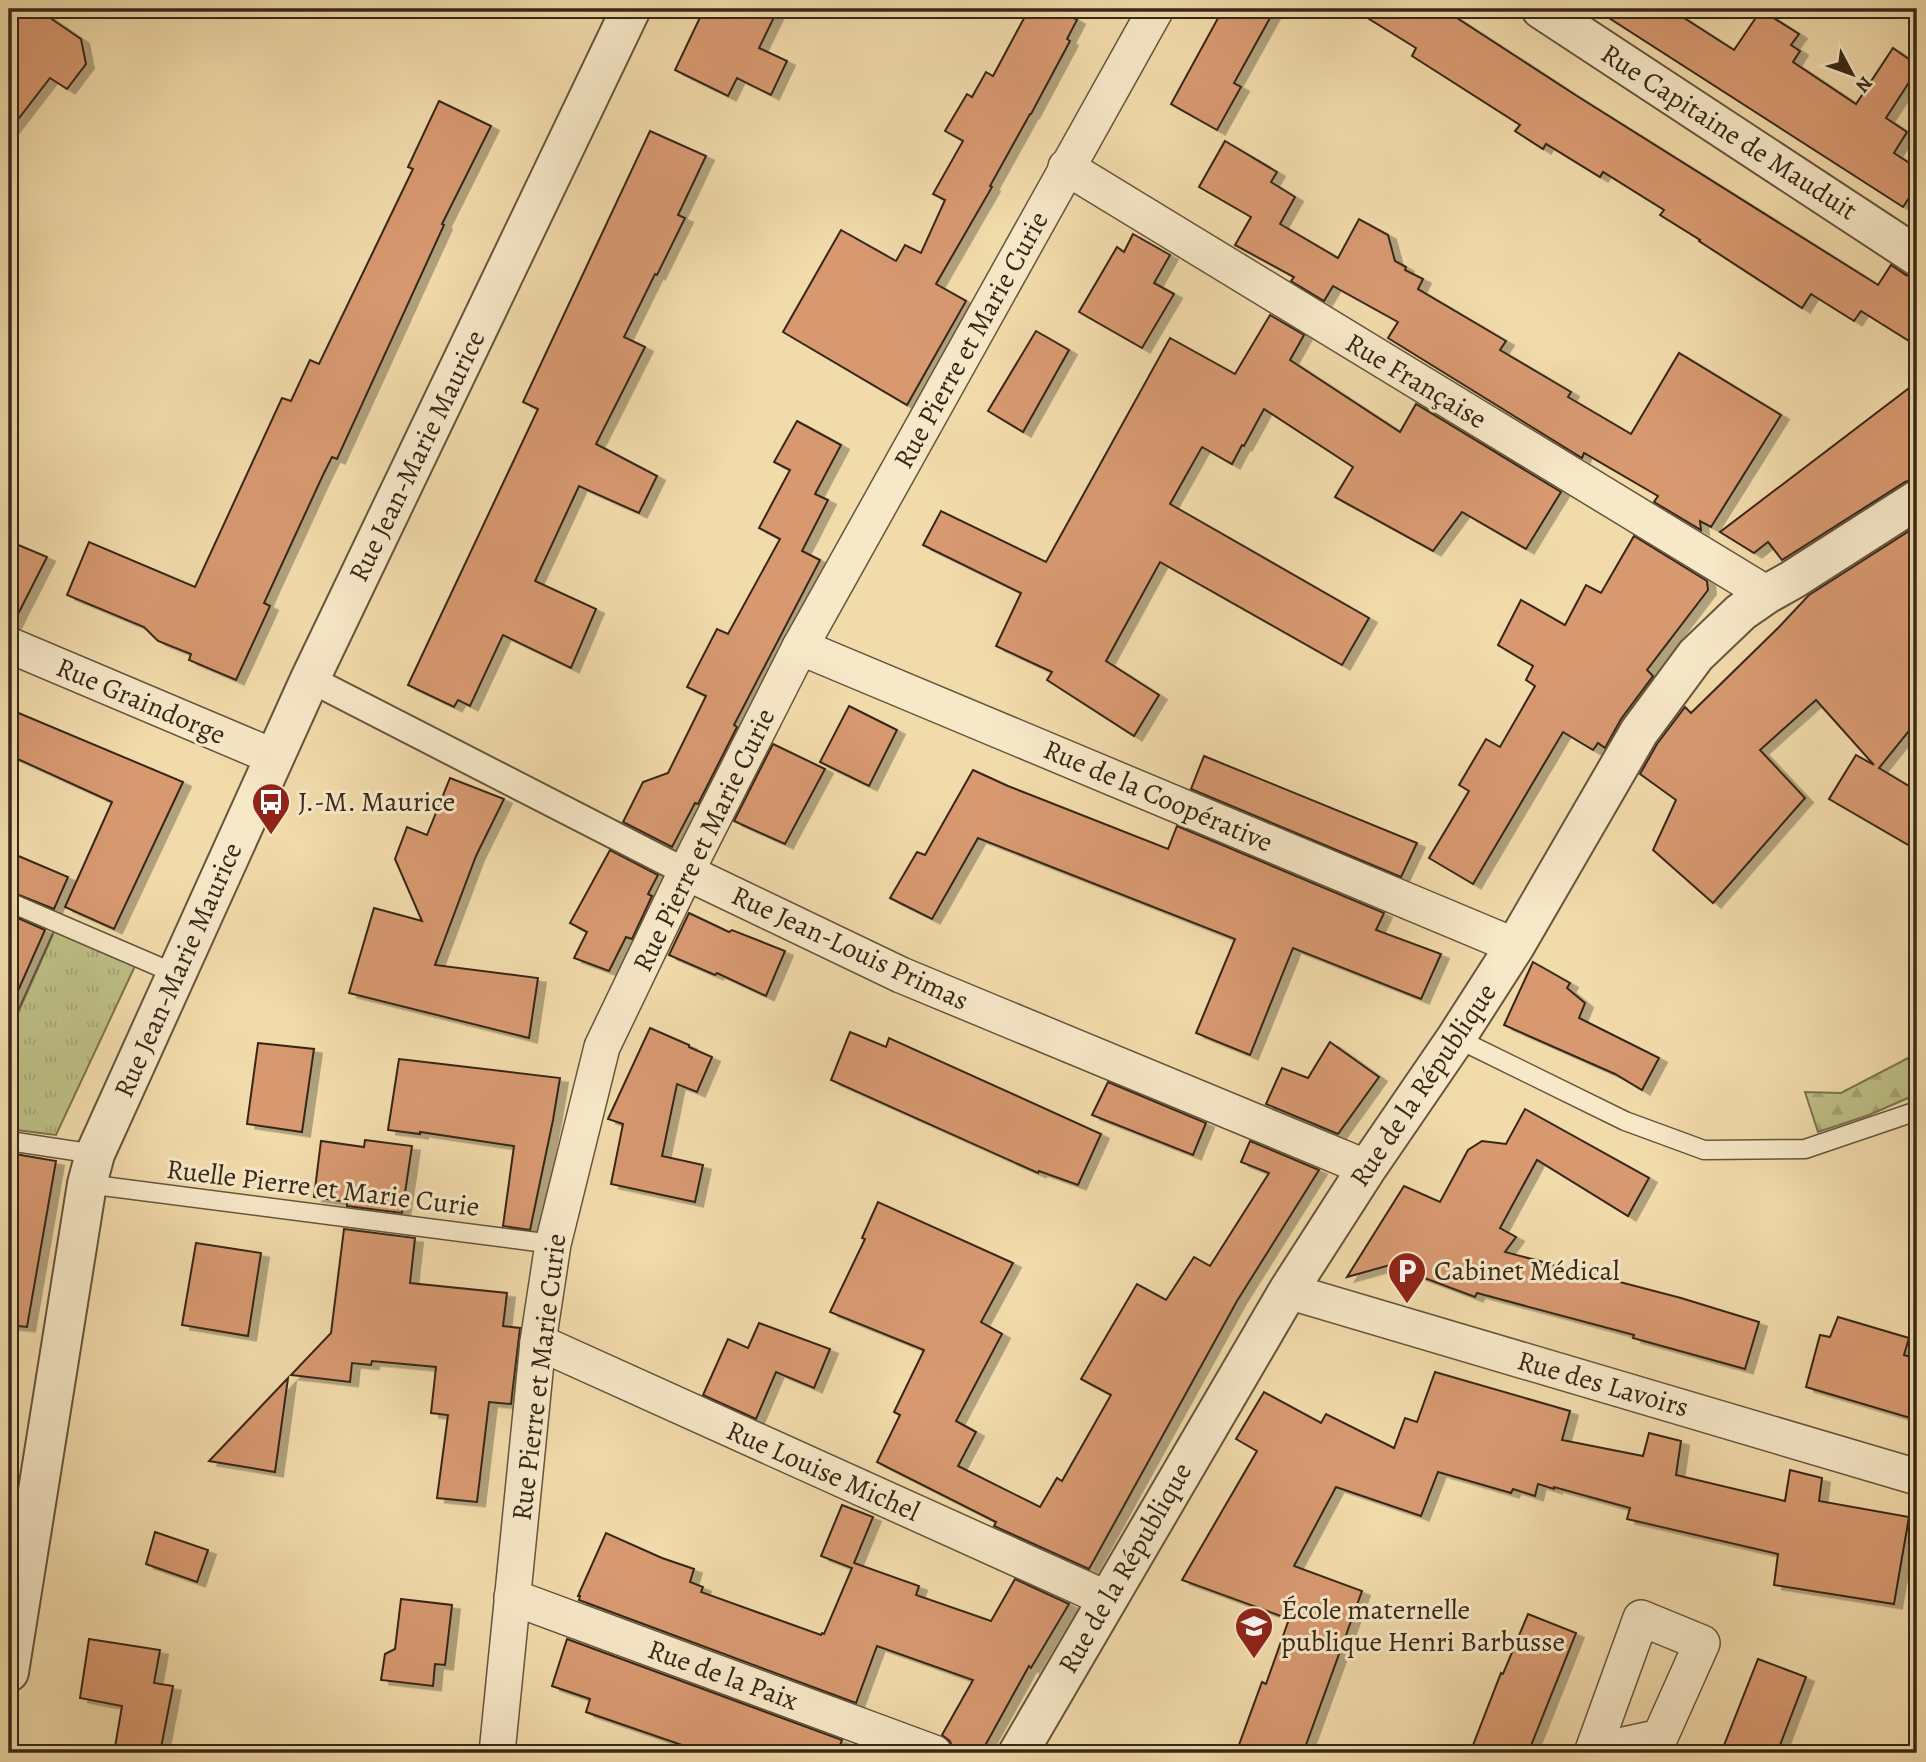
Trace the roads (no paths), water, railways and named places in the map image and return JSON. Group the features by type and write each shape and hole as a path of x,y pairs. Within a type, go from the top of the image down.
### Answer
{"street":[{"name":"Rue Jean-Marie Maurice","path":"9,1672 91,1169 310,679 631,9"},
{"name":"Rue Pierre et Marie Curie","path":"497,1753 538,1342 553,1244 602,1047 685,872 800,646 1156,9"},
{"name":"Rue Capitaine de Mauduit","path":"1541,9 1917,256"},
{"name":"Rue Française","path":"1066,167 1767,594"},
{"name":"Rue de la République","path":"1018,1753 1288,1291 1516,946 1639,732 1696,655 1741,612 1917,500"},
{"name":"Rue Graindorge","path":"9,645 274,757"},
{"name":"Rue de la Coopérative","path":"800,646 1516,946"},
{"name":"Rue Jean-Louis Primas","path":"310,679 685,872 901,975 1367,1168"},
{"name":"Rue des Lavoirs","path":"1288,1291 1917,1477"},
{"name":"Rue Louise Michel","path":"538,1342 1107,1599"},
{"name":"Rue de la Paix","path":"512,1597 934,1753"}],"lane":[{"path":"9,902 176,974"},
{"path":"1456,1038 1625,1121 1704,1150 1805,1149 1917,1111"},
{"name":"Ruelle Pierre et Marie Curie","path":"9,1141 91,1169 553,1244"}],"place":[{"name":"J.-M. Maurice","path":"271,836"},
{"name":"Cabinet Médical","path":"1407,1305"},
{"name":"École maternelle publique Henri Barbusse","path":"1254,1660"}]}
